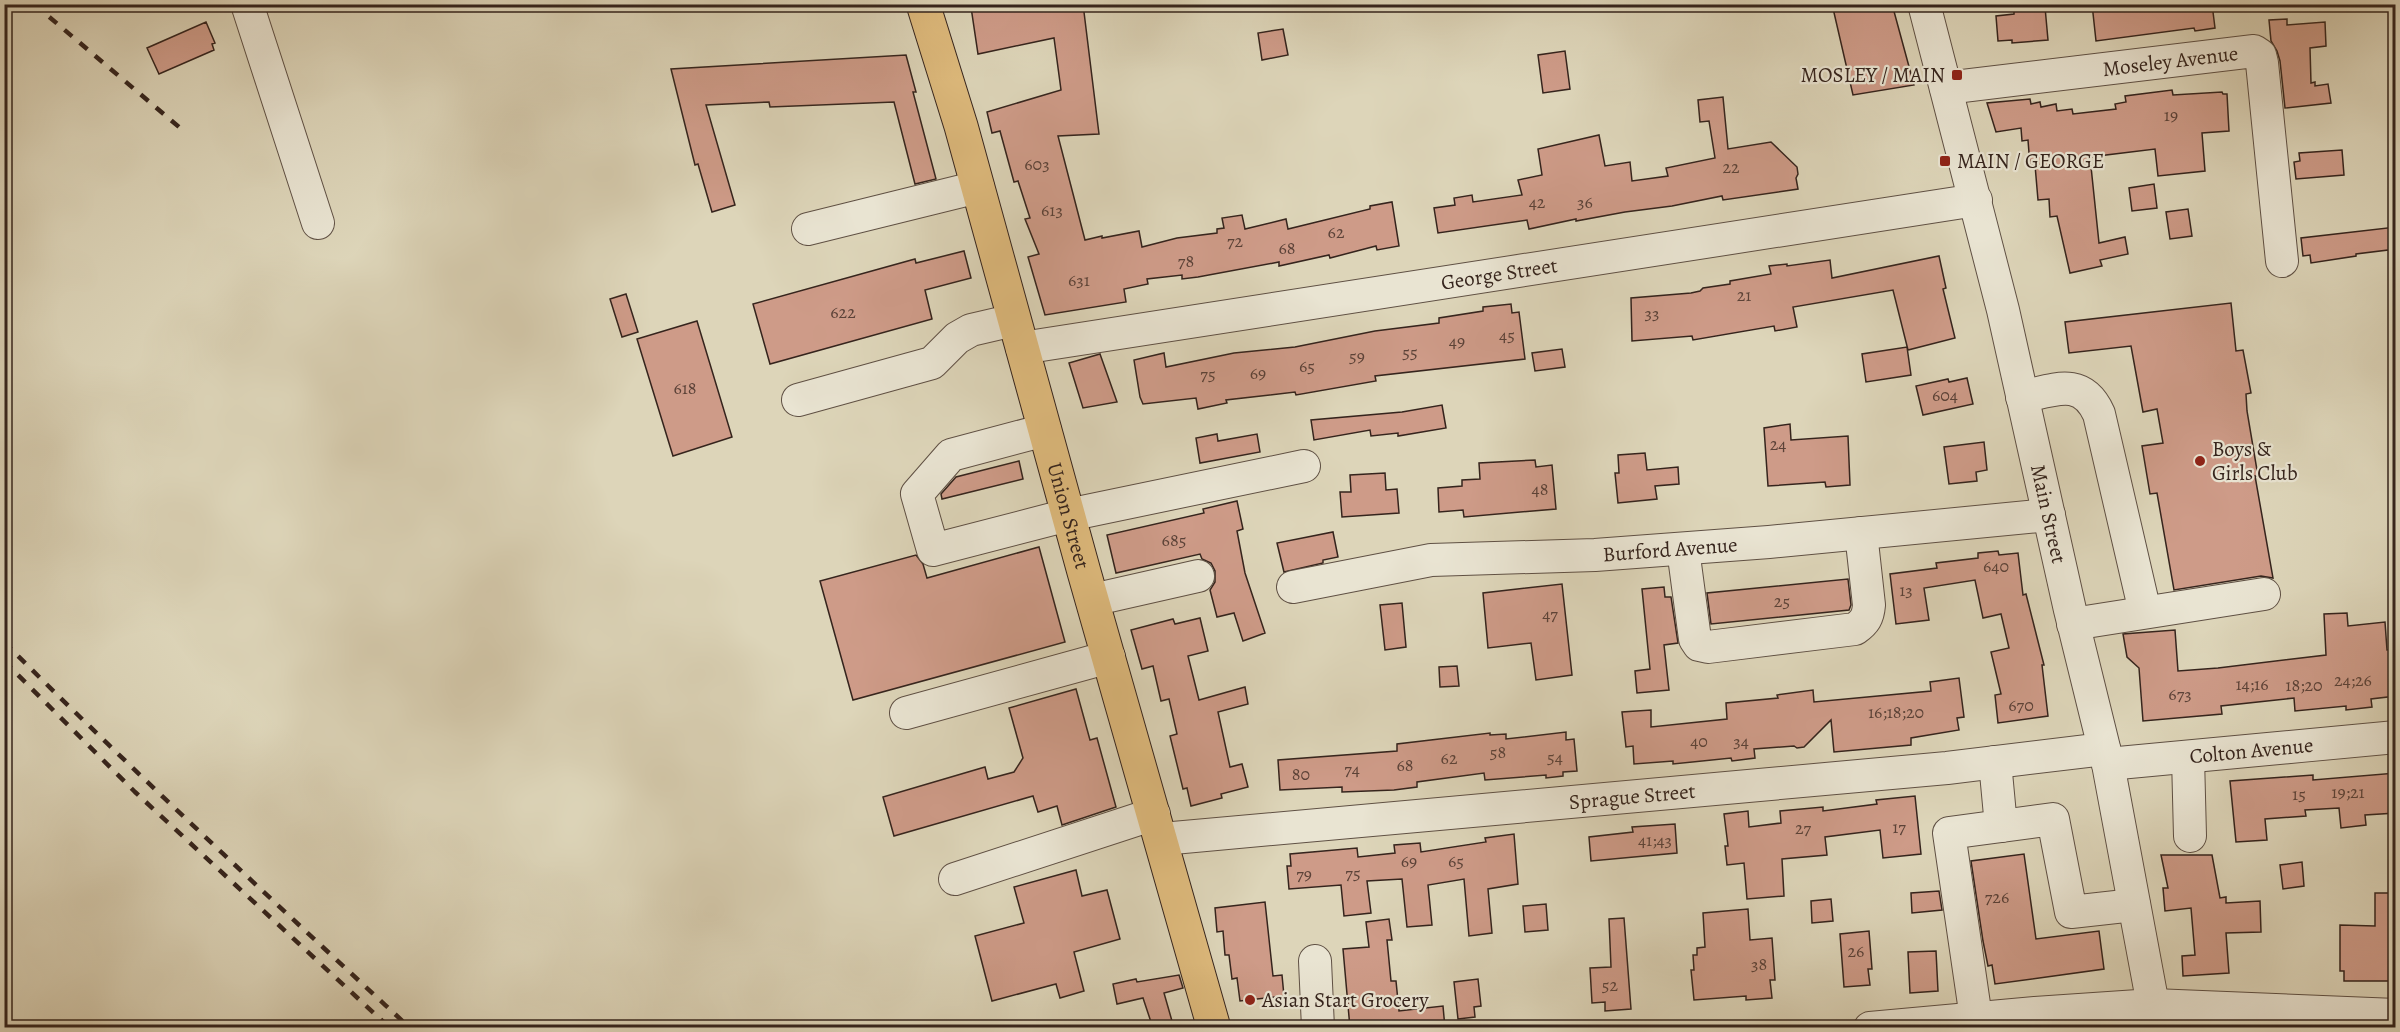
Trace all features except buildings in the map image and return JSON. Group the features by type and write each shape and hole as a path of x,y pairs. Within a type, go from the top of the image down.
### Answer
{"main road":[{"name":"Union Street","path":"923,4 978,187 1068,515 1214,1028"}],"street":[{"path":"247,4 318,223"},
{"name":"Main Street","path":"1924,4 2011,340 2073,624 2106,757 2154,1016"},
{"name":"Moseley Avenue","path":"1946,88 2254,51 2260,55 2262,63 2282,261"},
{"path":"808,229 978,187"},
{"name":"George Street","path":"798,400 932,363 957,338 971,330 1018,334 1976,200"},
{"path":"2022,397 2065,388 2076,389 2086,394 2094,404 2120,501 2145,612"},
{"path":"1045,430 951,455 917,495 933,549 1068,515 1304,466"},
{"name":"Burford Avenue","path":"1293,587 1431,560 1594,555 1683,549 2049,515"},
{"path":"1683,549 1695,639 1700,645 1708,647 1855,629 1863,624 1868,616 1869,605 1861,533"},
{"path":"1092,600 1198,576"},
{"path":"2073,624 2264,594"},
{"path":"906,713 1109,657"},
{"name":"Colton Avenue","path":"2106,757 2188,757 2396,737"},
{"name":"Sprague Street","path":"955,879 1158,826 1995,762 2106,757"},
{"path":"2188,757 2190,836"},
{"path":"1995,762 2001,826"},
{"path":"1976,1018 1950,833 2053,819 2071,912 2134,905"},
{"path":"1311,1027 1315,961"},
{"path":"1870,1028 1976,1018 2396,1015"}],"railway":[{"path":"34,4 179,127"},
{"path":"4,642 154,789 410,1028"},
{"path":"4,661 135,792 390,1028"}],"place":[{"name":"MOSLEY / MAIN","path":"1957,75"},
{"name":"MAIN / GEORGE","path":"1945,161"},
{"name":"Boys & Girls Club","path":"2200,461"},
{"name":"Asian Start Grocery","path":"1250,1000"}]}
